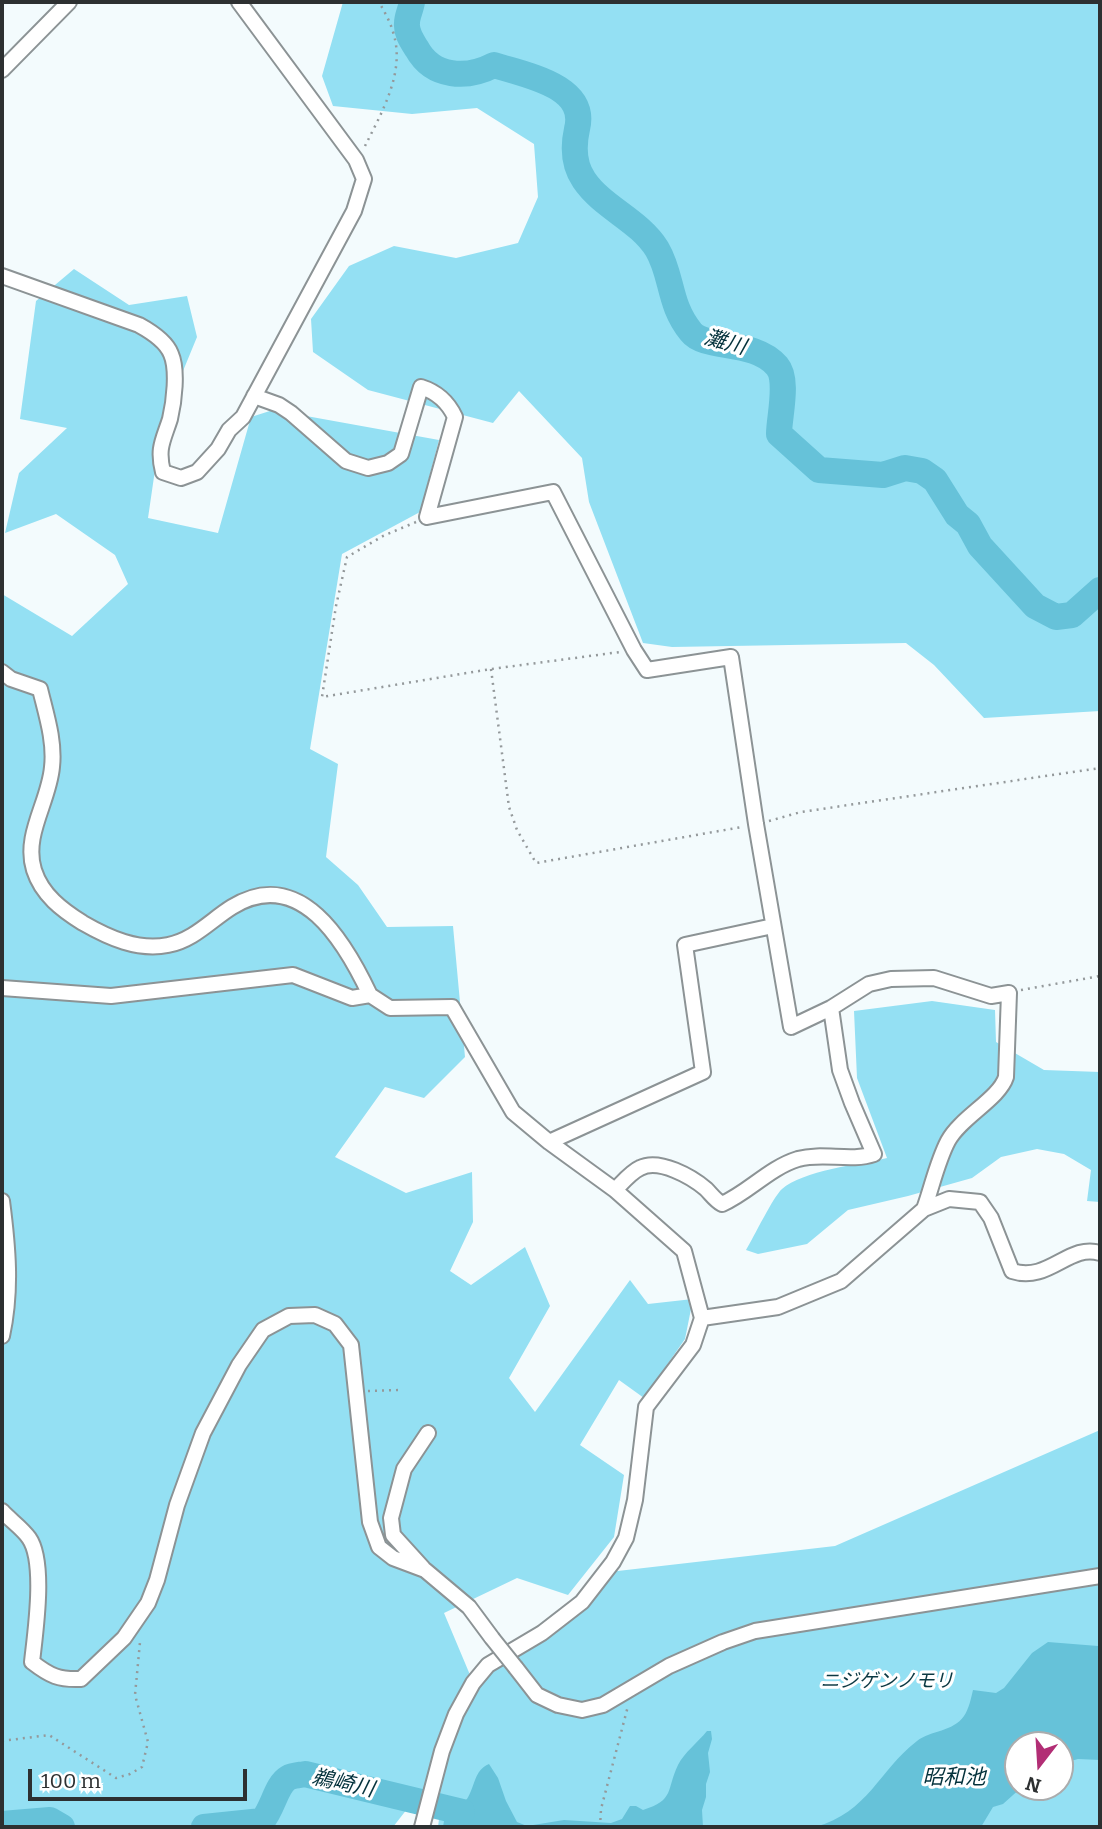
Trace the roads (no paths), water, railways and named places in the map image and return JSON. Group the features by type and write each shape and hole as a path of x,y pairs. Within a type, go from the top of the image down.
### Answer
{"street":[{"path":"2,70 69,2"},
{"path":"2,276 139,325 154,334 171,353 175,387 171,415 159,455 163,472 181,478 197,472 218,449 229,430 243,417 354,211 364,179 356,160 239,2"},
{"path":"254,396 279,405 291,413 346,461 368,468 388,463 401,454 421,387 435,391 451,407 455,417 427,517 553,492 634,650 647,670 732,657 756,824 791,1027 831,1008 869,984 891,979 934,978 991,996 1009,993 1006,1077 1003,1086 967,1117 948,1141 924,1209"},
{"path":"2,672 11,679 40,689 47,715 52,744 52,767 32,844 33,868 43,891 58,905 97,931 120,941 145,947 169,945 192,936 247,898 264,894 290,897 308,906 355,963 370,995 390,1007 452,1007 513,1112 615,1190 684,1251 702,1318 693,1345 646,1407 635,1500 626,1538 613,1562 582,1602 542,1633 488,1665 473,1683 456,1714 431,1789 423,1824"},
{"path":"549,1142 703,1072 685,945 773,926"},
{"path":"2,988 111,996 293,975 352,998 370,995"},
{"path":"615,1190 640,1167 657,1166 681,1173 707,1190 722,1204 737,1198 779,1166 796,1160 811,1156 863,1158 874,1154 840,1070 831,1008"},
{"path":"702,1318 778,1307 841,1281 924,1209 948,1199 980,1202 991,1218 1012,1270 1024,1275 1041,1272 1070,1257 1093,1251 1100,1253"},
{"path":"2,1201 9,1251 10,1288 2,1336"},
{"path":"2,1511 30,1540 36,1564 38,1604 32,1662 63,1679 81,1679 124,1638 148,1603 157,1580 177,1505 203,1433 239,1365 263,1330 289,1316 315,1315 335,1324 351,1345 370,1522 379,1547 393,1558 425,1570"},
{"path":"428,1433 404,1469 391,1518 393,1535 425,1570 469,1607 537,1695 558,1705 582,1710 603,1705 669,1666 755,1631 1100,1576"}],"water":[{"name":"昭和池","path":"1048,1642 1100,1644 1100,1760 1074,1760 1074,1731 1004,1731 1004,1801 1006,1801 993,1807 981,1827 815,1827 833,1820 861,1801 917,1741 959,1721 967,1710 973,1690 996,1693 1004,1688 1032,1653"},
{"path":"707,1731 711,1731 712,1739 708,1753 710,1772 702,1810 703,1827 443,1827 452,1807 457,1807 467,1799 480,1770 489,1764 517,1822 527,1826 564,1820 611,1823 622,1819 630,1806 643,1810 665,1798 681,1761"}],"waterway":[{"name":"灘川","path":"412,2 407,20 408,34 424,59 432,66 462,74 484,70 494,65 551,84 573,102 578,114 575,155 584,180 601,199 641,230 657,249 666,269 678,311 691,332 707,341 756,352 777,366 781,372 783,389 779,434 819,470 883,475 905,468 922,471 935,480 957,515 968,524 980,546 1035,606 1056,617 1072,615 1100,590"},
{"name":"鵜崎川","path":"204,1827 262,1821 284,1781 305,1774 462,1812"},
{"name":"鵜崎川","path":"2,1824 50,1820 62,1827"}],"park label":[{"name":"ニジゲンノモリ","path":"887,1682"}]}
